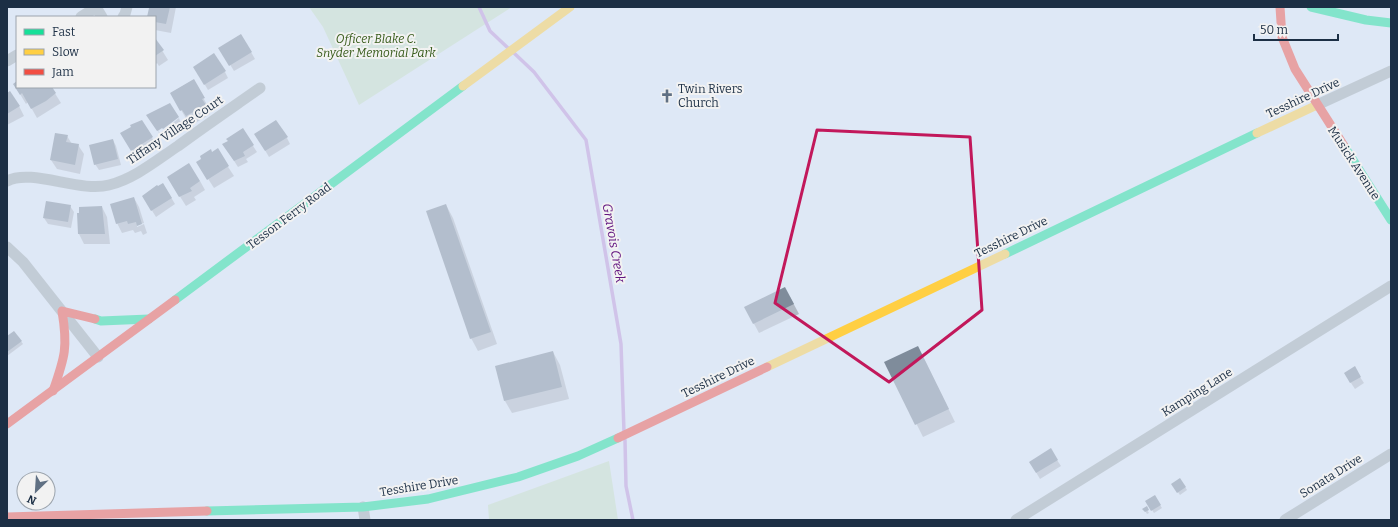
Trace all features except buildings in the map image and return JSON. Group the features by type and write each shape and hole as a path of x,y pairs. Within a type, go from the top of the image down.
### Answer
{"street":[{"name":"Tesson Ferry Road","path":"7,424 570,7"},
{"name":"Musick Avenue","path":"1280,7 1280,25 1285,47 1295,69 1391,220"},
{"path":"1311,7 1359,18 1391,23"},
{"path":"84,16 98,11"},
{"path":"7,61 16,56"},
{"name":"Tesshire Drive","path":"7,517 363,507 425,500 497,485 569,460 654,422 1391,71"},
{"name":"Tiffany Village Court","path":"7,181 12,178 32,178 86,186 109,186 149,166 260,88"},
{"path":"7,247 23,262 98,356"},
{"name":"Kamping Lane","path":"1016,520 1391,286"},
{"path":"62,311 101,321 149,319"},
{"path":"53,391 64,358 66,337 62,311"},
{"name":"Sonata Drive","path":"1285,520 1391,454"},
{"path":"363,507 365,520"}],"highlighted area":[{"path":"817,130 970,137 982,310 889,382 775,303"}],"green space":[{"name":"Officer Blake C. Snyder Memorial Park","path":"309,7 512,7 359,105 323,27"},
{"path":"609,461 618,520 489,520 488,505"}],"waterway":[{"name":"Gravois Creek","path":"479,7 490,31 508,48"},
{"name":"Gravois Creek","path":"514,53 534,72 586,140 621,344 624,432"},
{"name":"Gravois Creek","path":"625,440 626,486 633,520"}],"traffic: fast":[{"path":"1311,7 1366,20 1391,23"},
{"path":"175,300 463,86"},
{"path":"1005,254 1257,133"},
{"path":"1344,146 1391,220"},
{"path":"95,319 101,321 149,319"},
{"path":"207,511 363,507 428,499 518,477 578,456 618,438"}],"traffic: slow":[{"path":"463,86 570,7"},
{"path":"1257,133 1317,105"},
{"path":"767,367 1005,254"}],"traffic: jam":[{"path":"1280,7 1282,37 1295,69 1344,146"},
{"path":"7,424 175,300"},
{"path":"53,391 63,360 64,352 65,334 62,311 95,319"},
{"path":"618,438 767,367"},
{"path":"7,517 207,511"}],"place":[{"name":"Twin Rivers Church","path":"667,96"}]}
